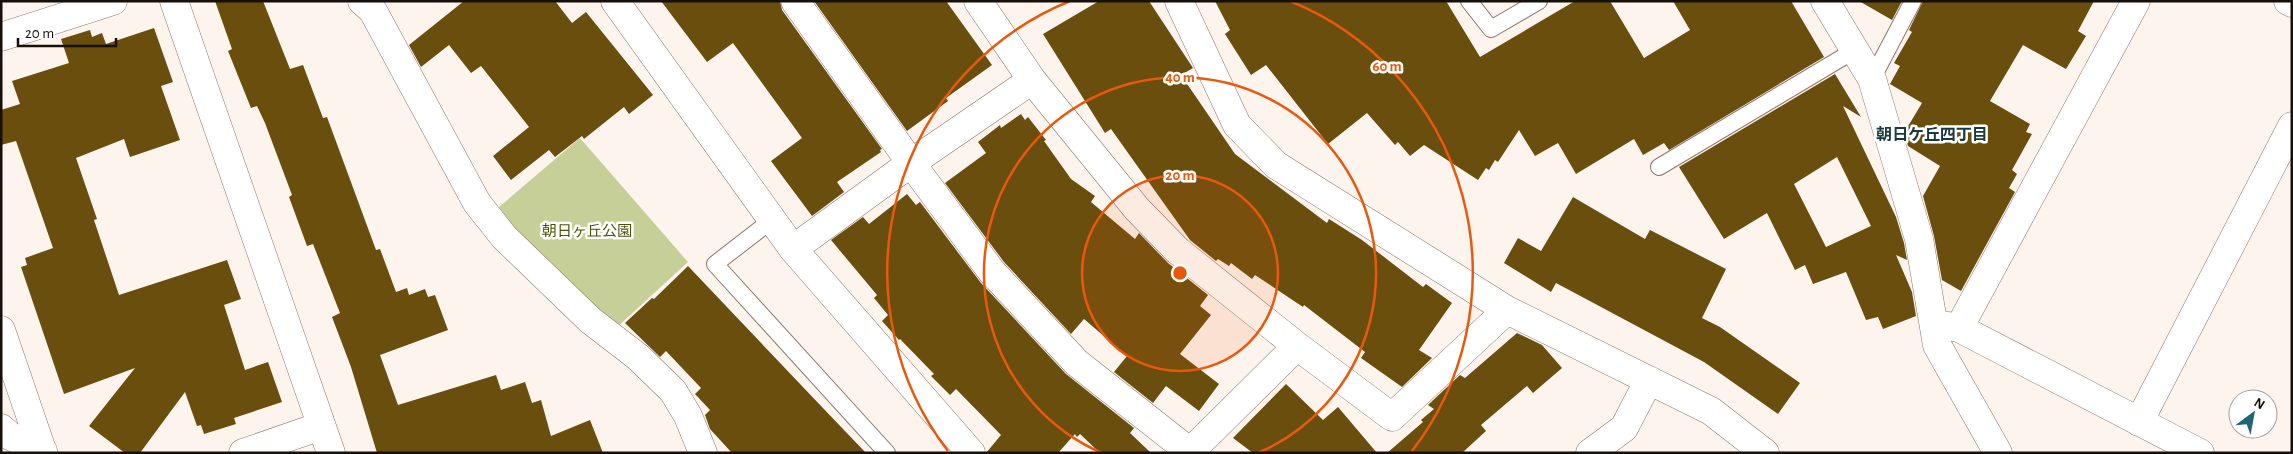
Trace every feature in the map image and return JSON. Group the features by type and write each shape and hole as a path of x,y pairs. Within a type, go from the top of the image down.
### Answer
{"street":[{"path":"1,37 112,1"},
{"path":"174,1 331,453"},
{"path":"362,1 373,11 477,203 504,237 590,320 638,357 673,391 688,416 703,453"},
{"path":"615,1 793,249 971,453"},
{"path":"795,1 992,272 1077,363 1189,452 1297,346"},
{"path":"978,1 1032,80 1137,209 1178,251 1297,346 1392,417 1507,310"},
{"path":"1180,1 1237,125 1276,165 1507,310 1711,411 1765,453"},
{"path":"1825,1 1872,78 1946,326 2200,453"},
{"path":"1998,453 1937,344 2136,1"},
{"path":"2288,1 2292,3"},
{"path":"793,249 911,163 1032,80"},
{"path":"2139,422 2292,126"},
{"path":"1,330 43,452"},
{"path":"1590,453 1624,428 1649,380"},
{"path":"243,453 321,426"},
{"path":"1,428 10,436 43,452"}],"lane":[{"path":"1469,1 1491,29 1539,1"},
{"path":"1872,78 1913,1"},
{"path":"1659,167 1855,50"},
{"path":"772,220 715,264 887,453"}],"green space":[{"name":"朝日ヶ丘公園","path":"580,138 688,262 615,329 549,275 499,207"}],"building":[{"path":"215,1 263,1 290,69 303,65 323,118 327,117 376,250 380,249 396,292 407,288 409,295 425,289 428,297 435,295 448,330 380,355 398,405 496,375 501,390 525,382 532,403 541,400 551,436 590,420 603,453 377,453 351,367 332,317 340,313 313,244 307,246 289,197 292,195 265,123 257,106 251,108 228,51 232,49"},
{"path":"464,1 555,1 572,23 586,12 653,95 629,114 624,107 584,139 582,136 555,157 549,150 511,180 493,156 529,127 481,66 471,73 449,45 421,67 409,45"},
{"path":"661,1 780,1 782,10 882,149 880,150 881,152 837,182 844,192 812,216 771,161 802,138 733,43 707,62"},
{"path":"814,1 946,1 992,65 946,98 948,101 907,131"},
{"path":"1099,1 1149,1 1193,68 1181,75 1235,154 1327,223 1329,219 1362,240 1423,287 1426,284 1452,303 1419,350 1432,358 1402,387 1361,358 1365,352 1304,305 1303,307 1255,275 1252,279 1231,263 1229,266 1218,259 1216,261 1190,240 1111,129 1105,133 1043,34"},
{"path":"1215,1 1446,1 1480,57 1575,1 1610,1 1644,58 1690,30 1673,1 1791,1 1824,57 1669,150 1664,143 1643,155 1634,139 1576,174 1558,143 1535,156 1519,130 1498,162 1495,160 1489,170 1486,168 1478,180 1424,145 1410,156 1398,142 1395,145 1367,113 1328,144 1266,65 1251,75 1225,34 1230,30"},
{"path":"1859,1 1902,1 1892,20"},
{"path":"1923,1 2094,1 2078,31 2086,36 2066,69 2023,45 1990,101 2030,124 2026,132 2032,134 2012,170 2017,174 2009,188 2015,192 1961,291 1942,280 1934,236 1923,196 1940,166 1908,146 1904,133 1922,103 1890,84 1900,66 1894,63 1912,32 1909,30"},
{"path":"154,28 173,82 161,86 180,140 130,157 124,139 76,158 97,219 94,220 119,295 227,260 241,299 224,305 245,370 268,362 282,402 234,418 236,424 204,434 201,425 197,426 185,392 140,453 125,453 89,426 135,368 64,394 21,267 27,265 25,258 53,248 16,141 1,145 1,110 20,104 12,81 69,63 61,39 90,30 92,37 102,33 106,44"},
{"path":"1835,74 1861,117 1843,106 1896,217 1907,260 1896,255 1912,292 1916,316 1883,329 1878,317 1866,320 1846,272 1813,284 1805,265 1795,270 1767,213 1724,239 1679,167","holes":["1837,157 1871,226 1826,247 1794,184"]},
{"path":"1021,114 1025,120 1028,117 1046,140 1044,141 1071,179 1095,196 1091,202 1135,239 1139,233 1168,263 1208,295 1200,306 1211,315 1180,354 1219,384 1199,411 1166,386 1153,403 1114,372 1127,356 1084,319 1071,334 1004,262 945,183 986,153 978,142 1000,125 1001,128"},
{"path":"907,194 916,205 920,202 981,283 1066,374 1134,428 1130,433 1151,453 1100,453 1080,434 1077,437 1075,434 1058,453 986,453 1001,435 956,389 950,395 931,376 934,374 882,321 888,315 874,298 877,295 831,240 863,217 869,224"},
{"path":"1573,197 1645,239 1650,230 1726,269 1702,318 1720,327 1800,383 1778,414 1704,362 1556,283 1551,292 1504,263 1518,238 1541,251"},
{"path":"688,266 866,453 732,453 710,429 705,415 710,410 695,394 701,388 666,351 660,357 625,323 652,298 654,299"},
{"path":"1517,333 1542,345 1562,368 1533,393 1527,386 1481,425 1486,431 1462,453 1387,453 1423,422 1421,420 1434,409 1428,405 1460,375 1465,378"},
{"path":"1286,384 1323,420 1338,407 1377,453 1253,453 1233,438"}],"district":[{"name":"朝日ケ丘四丁目","path":"1932,134"}]}
